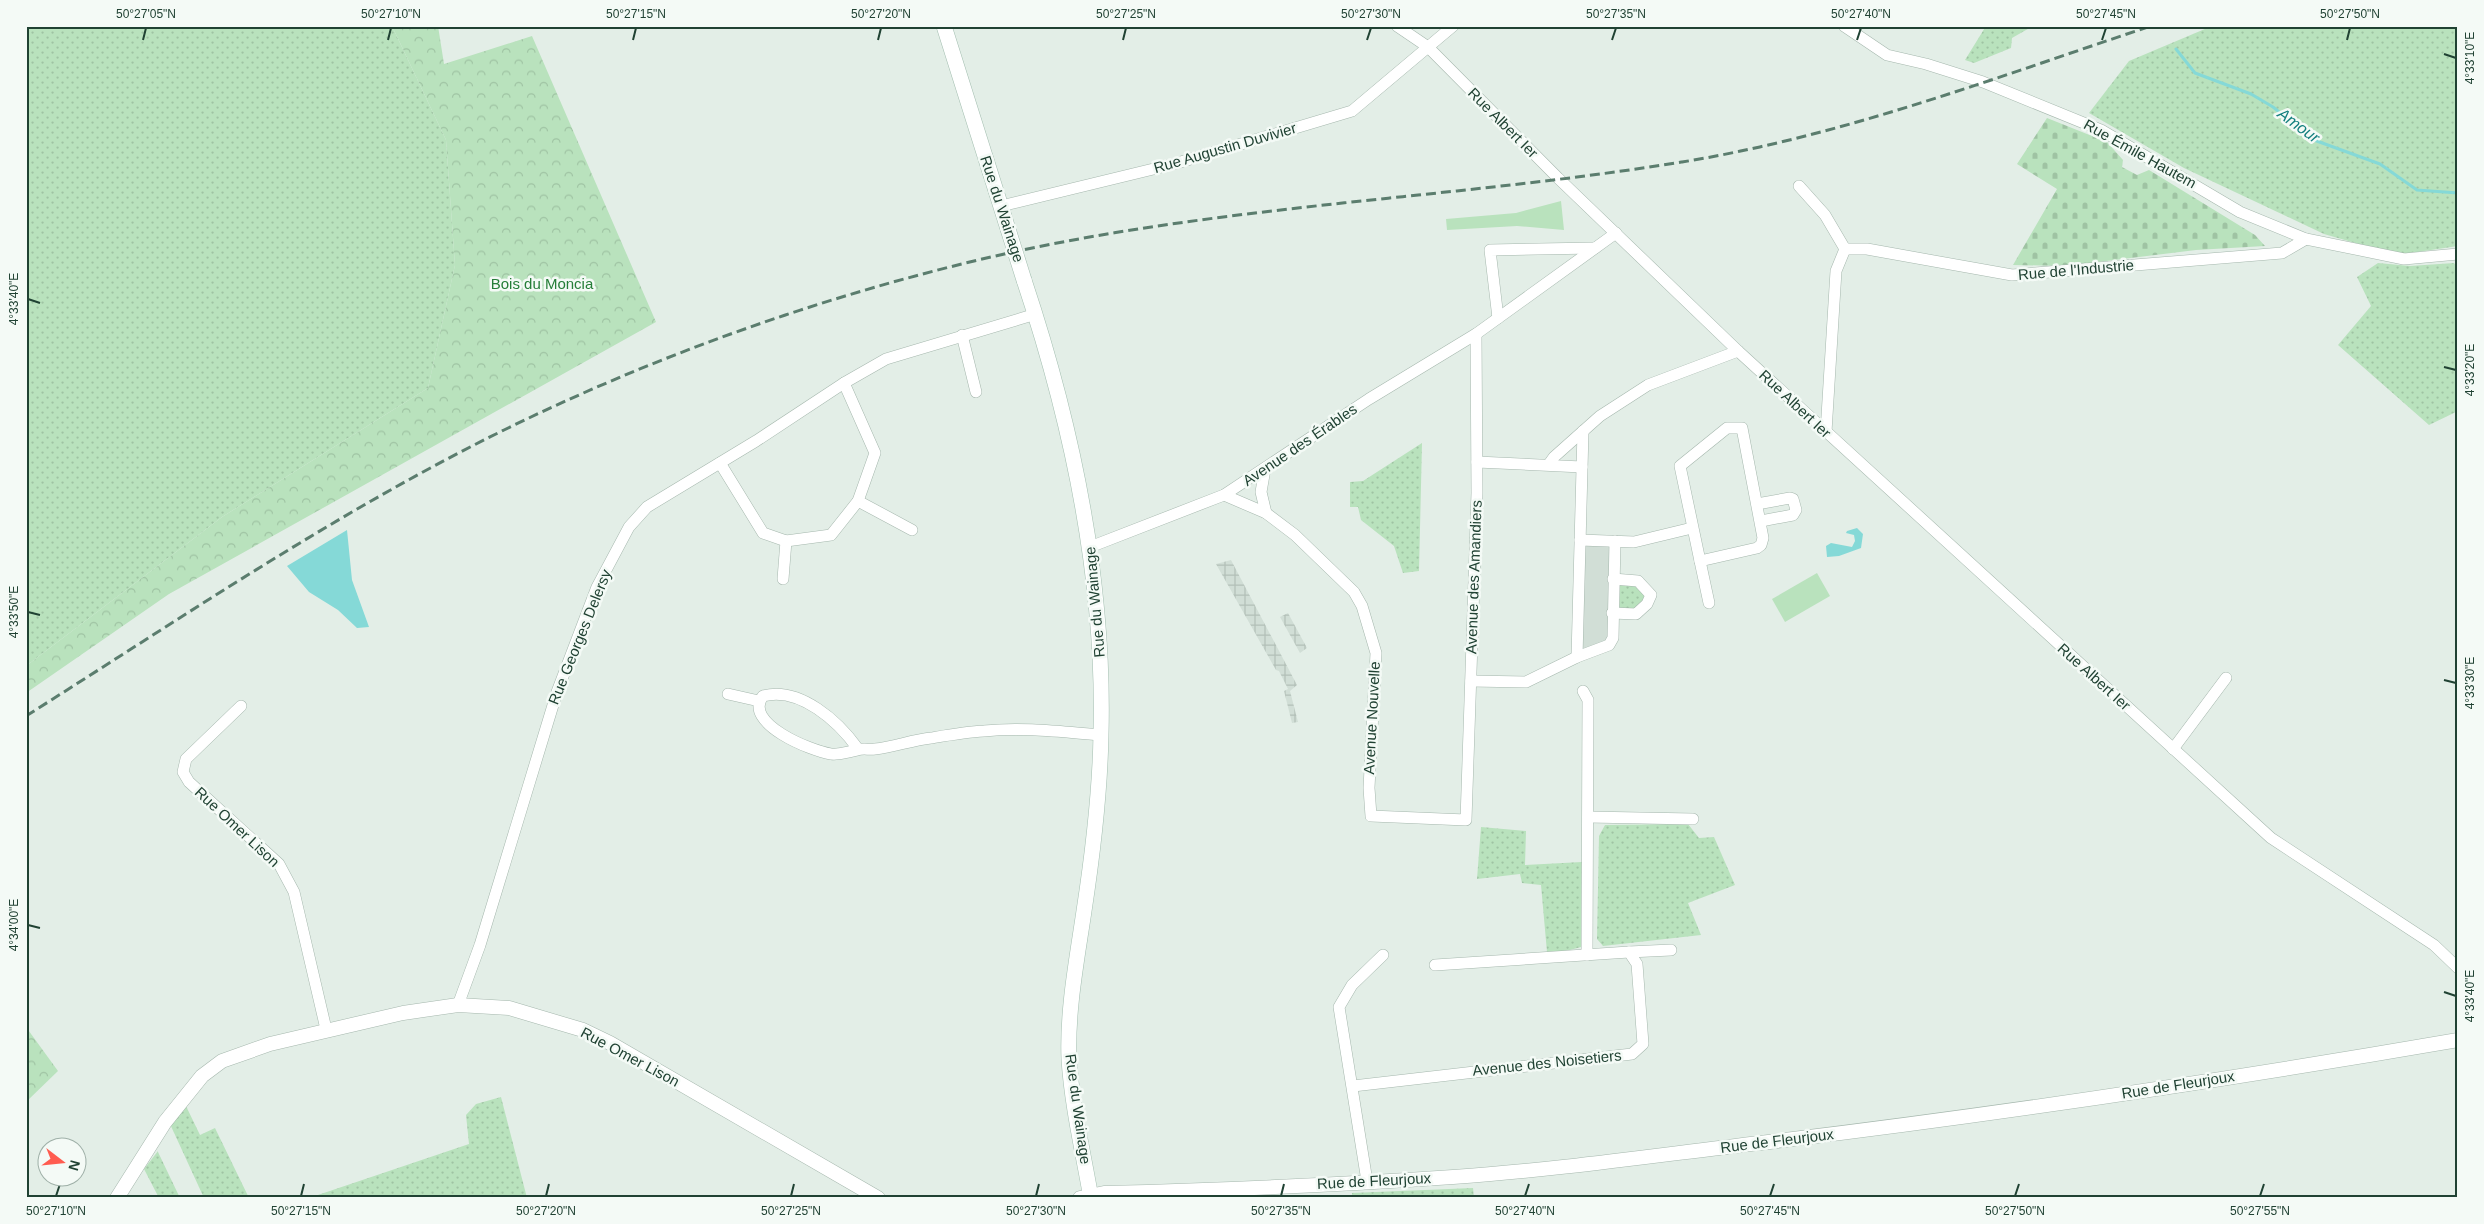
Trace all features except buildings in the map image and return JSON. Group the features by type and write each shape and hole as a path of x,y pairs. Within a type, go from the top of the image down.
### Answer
{"main road":[{"name":"Rue du Wainage","path":"944,26 1058,389 1084,504 1090,547 1101,682 1101,735 1095,838 1072,996 1069,1059 1087,1197"}],"street":[{"name":"Rue Albert Ier","path":"1397,26 1428,47 1738,351 2272,838 2434,945 2458,968"},
{"name":"Rue Augustin Duvivier","path":"1001,206 1174,164 1352,112 1453,26"},
{"name":"Rue Émile Hautem","path":"1844,26 1887,56 1926,64 1983,82 2101,130 2240,212 2306,239 2404,259 2458,254"},
{"path":"1799,186 1826,216 1845,250 1836,271 1826,432"},
{"name":"Avenue des Érables","path":"1090,547 1224,495 1368,399 1476,334 1616,233"},
{"name":"Rue de l'Industrie","path":"1845,250 1867,249 2012,275 2282,253 2306,239"},
{"path":"1498,318 1490,250 1595,248"},
{"name":"Rue Georges Delersy","path":"458,1005 480,945 554,702 597,587 629,527 647,507 720,463 844,383 886,359 1036,314"},
{"name":"Avenue des Amandiers","path":"1466,820 1477,462 1476,334"},
{"path":"962,335 976,392"},
{"path":"1549,464 1600,416 1648,385 1738,351"},
{"path":"720,463 764,533 786,541 831,535 858,501 875,452 844,383"},
{"path":"1700,561 1757,548 1761,545 1763,538 1761,521 1742,428 1727,428 1680,466 1692,528 1709,603"},
{"path":"1577,657 1583,431"},
{"path":"1477,462 1582,467"},
{"path":"1265,469 1261,492 1266,513"},
{"name":"Avenue Nouvelle","path":"1224,495 1266,513 1295,535 1354,592 1362,606 1376,653 1369,788 1371,816 1466,820"},
{"path":"1757,504 1790,498 1793,499 1796,510 1793,515 1761,521"},
{"path":"858,501 912,530"},
{"path":"1580,540 1634,542 1692,528"},
{"path":"783,579 786,541"},
{"path":"1471,681 1526,682 1577,657 1609,645 1613,638 1612,613 1615,541"},
{"path":"1612,613 1636,614 1647,604 1651,595 1638,580 1613,579"},
{"path":"2173,749 2226,678"},
{"path":"1583,691 1588,700 1587,955"},
{"path":"728,694 759,701"},
{"path":"858,749 845,731 814,707 795,699 772,695 763,696 759,701 758,708 765,720 795,743 830,754 842,754 858,749 875,749 925,738 984,731 1037,730 1101,735"},
{"name":"Rue Omer Lison","path":"241,706 186,759 183,772 189,782 279,864 294,892 326,1029"},
{"path":"1588,817 1692,819"},
{"path":"1435,965 1671,950"},
{"name":"Avenue des Noisetiers","path":"1353,1086 1632,1054 1643,1044 1637,964 1629,952"},
{"path":"1367,1181 1339,1006 1352,985 1383,955"},
{"name":"Rue Omer Lison","path":"117,1198 165,1122 202,1076 222,1061 270,1044 326,1029 403,1013 458,1005 509,1008 583,1030 878,1198"},
{"name":"Rue de Fleurjoux","path":"1087,1197 1267,1193 1367,1181 1452,1177 1543,1169 1926,1122 2111,1096 2458,1040"}],"shaded area":[{"path":"1585,545 1610,545 1608,640 1582,651"},
{"path":"1231,560 1297,685 1290,691 1298,722 1292,723 1284,691 1288,689 1279,671 1276,670 1216,564"},
{"path":"1288,613 1307,648 1300,653 1280,617"}],"green space":[{"path":"26,26 392,26 446,140 455,265 428,388 222,517 26,666"},
{"name":"Bois du Moncia","path":"392,26 438,26 444,64 532,36 656,322 169,594 26,693 26,666 222,517 428,388 455,265 446,140"},
{"path":"1986,26 2033,26 2012,38 2011,48 1974,63 1965,60"},
{"path":"2212,26 2458,26 2458,246 2397,255 2324,234 2184,168 2089,113 2129,61"},
{"path":"2047,118 2107,142 2123,160 2122,167 2137,175 2149,170 2255,235 2265,246 2196,250 2065,266 2013,265 2057,189 2017,164"},
{"path":"1561,201 1564,230 1517,226 1447,230 1446,219 1516,213"},
{"path":"2378,263 2410,266 2454,263 2458,268 2458,411 2429,425 2338,345 2371,306 2357,277"},
{"path":"1422,443 1419,571 1403,573 1394,546 1361,520 1358,507 1350,507 1350,482 1363,481"},
{"path":"1817,573 1830,596 1785,622 1772,599"},
{"path":"1616,582 1638,585 1646,598 1634,610 1616,609"},
{"path":"1688,824 1699,838 1714,837 1735,885 1688,903 1701,935 1603,946 1597,939 1599,836 1605,825"},
{"path":"1481,827 1526,831 1525,865 1582,862 1581,947 1566,951 1547,952 1541,885 1522,883 1520,874 1477,879"},
{"path":"26,1027 58,1071 26,1102"},
{"path":"501,1097 527,1198 309,1198 469,1144 466,1115 476,1104"},
{"path":"185,1104 200,1135 215,1128 249,1198 204,1198 170,1124"},
{"path":"158,1151 180,1198 159,1198 144,1169"},
{"path":"1473,1188 1474,1198 1352,1198 1352,1193"}],"water":[{"path":"1857,528 1863,534 1861,548 1839,556 1827,557 1826,546 1831,543 1852,547 1855,541 1854,535 1846,533"},
{"path":"347,530 352,580 369,627 357,628 338,610 309,592 287,566"}],"waterway":[{"name":"Amour","path":"2176,49 2195,73 2251,94 2273,107 2314,140 2380,164 2417,190 2458,193"}],"railway":[{"path":"26,716 321,530 442,462 560,403 618,378 793,312 913,276 974,261 1061,242 1149,227 1238,215 1594,175 1742,151 1861,121 1977,85 2151,26"}]}
